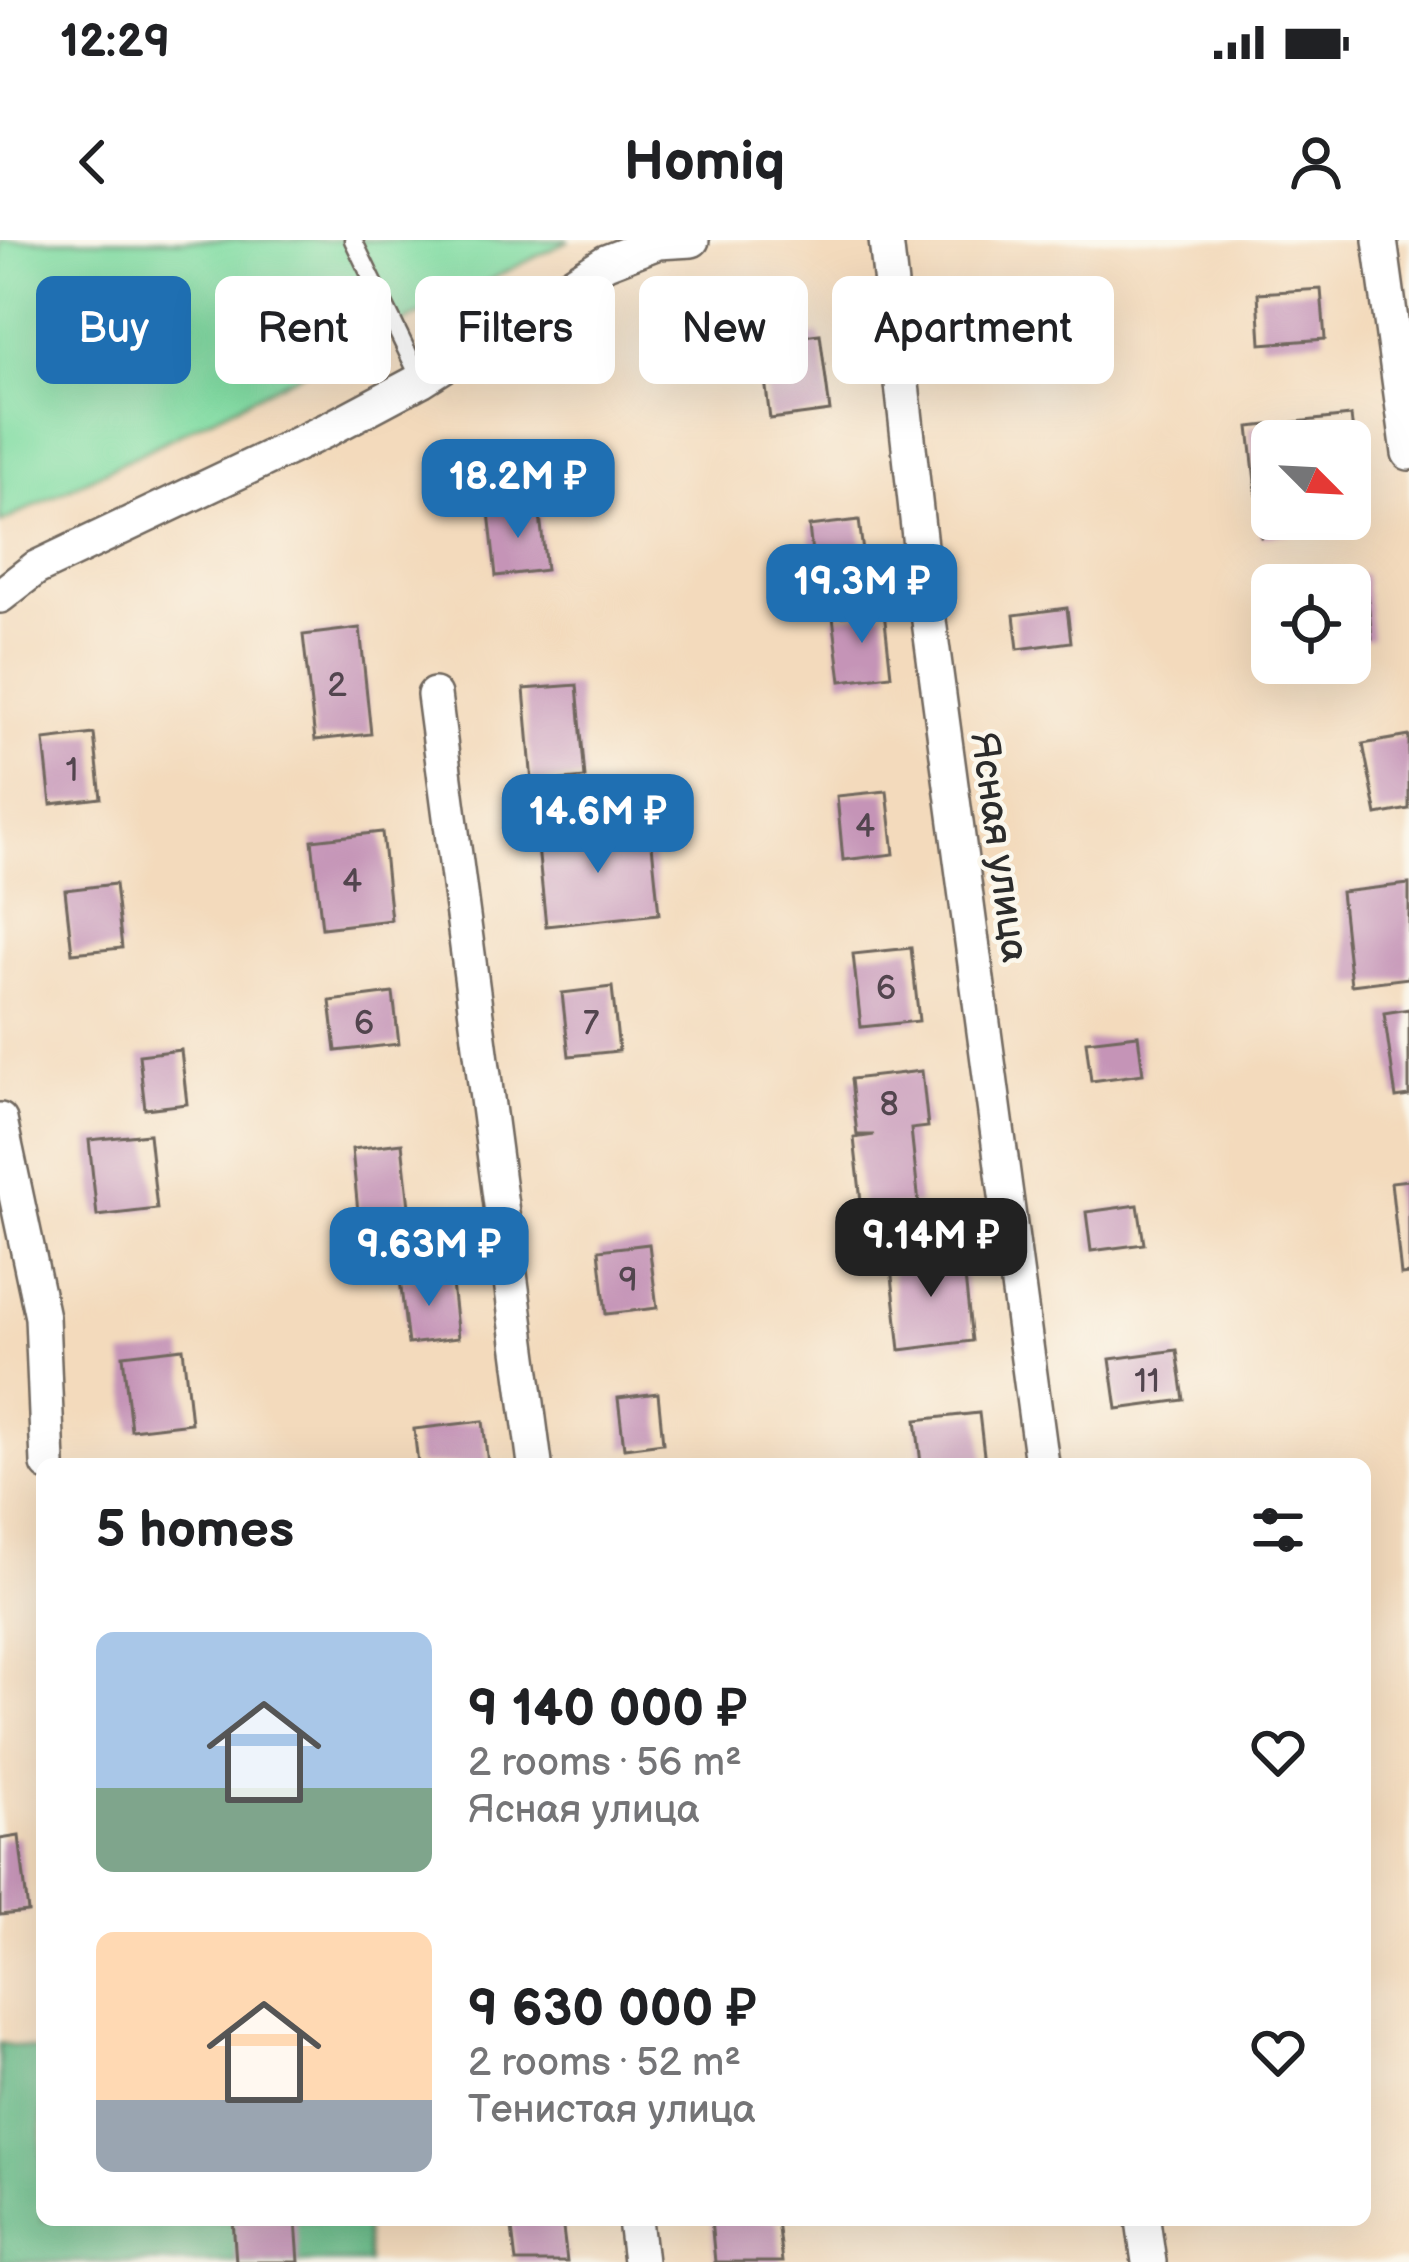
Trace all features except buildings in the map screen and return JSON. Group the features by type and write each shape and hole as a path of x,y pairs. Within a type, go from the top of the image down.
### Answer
{"street":[{"path":"583,276 605,262 658,242 692,240"},
{"name":"Ясная улица","path":"886,240 928,615 1041,1458"},
{"path":"1380,240 1409,453"},
{"path":"0,596 36,568 415,383"},
{"path":"434,695 534,1458"},
{"path":"0,1120 42,1317 49,1458"},
{"path":"635,2226 640,2262"},
{"path":"1144,2226 1149,2262"}],"lane":[{"path":"352,240 415,368"}],"green space":[{"path":"0,240 570,240 497,276 415,276 415,317 391,329 391,276 215,276 215,384 280,384 0,523"},
{"path":"0,2043 36,2050 36,2226 365,2226 368,2262 0,2262"}]}
